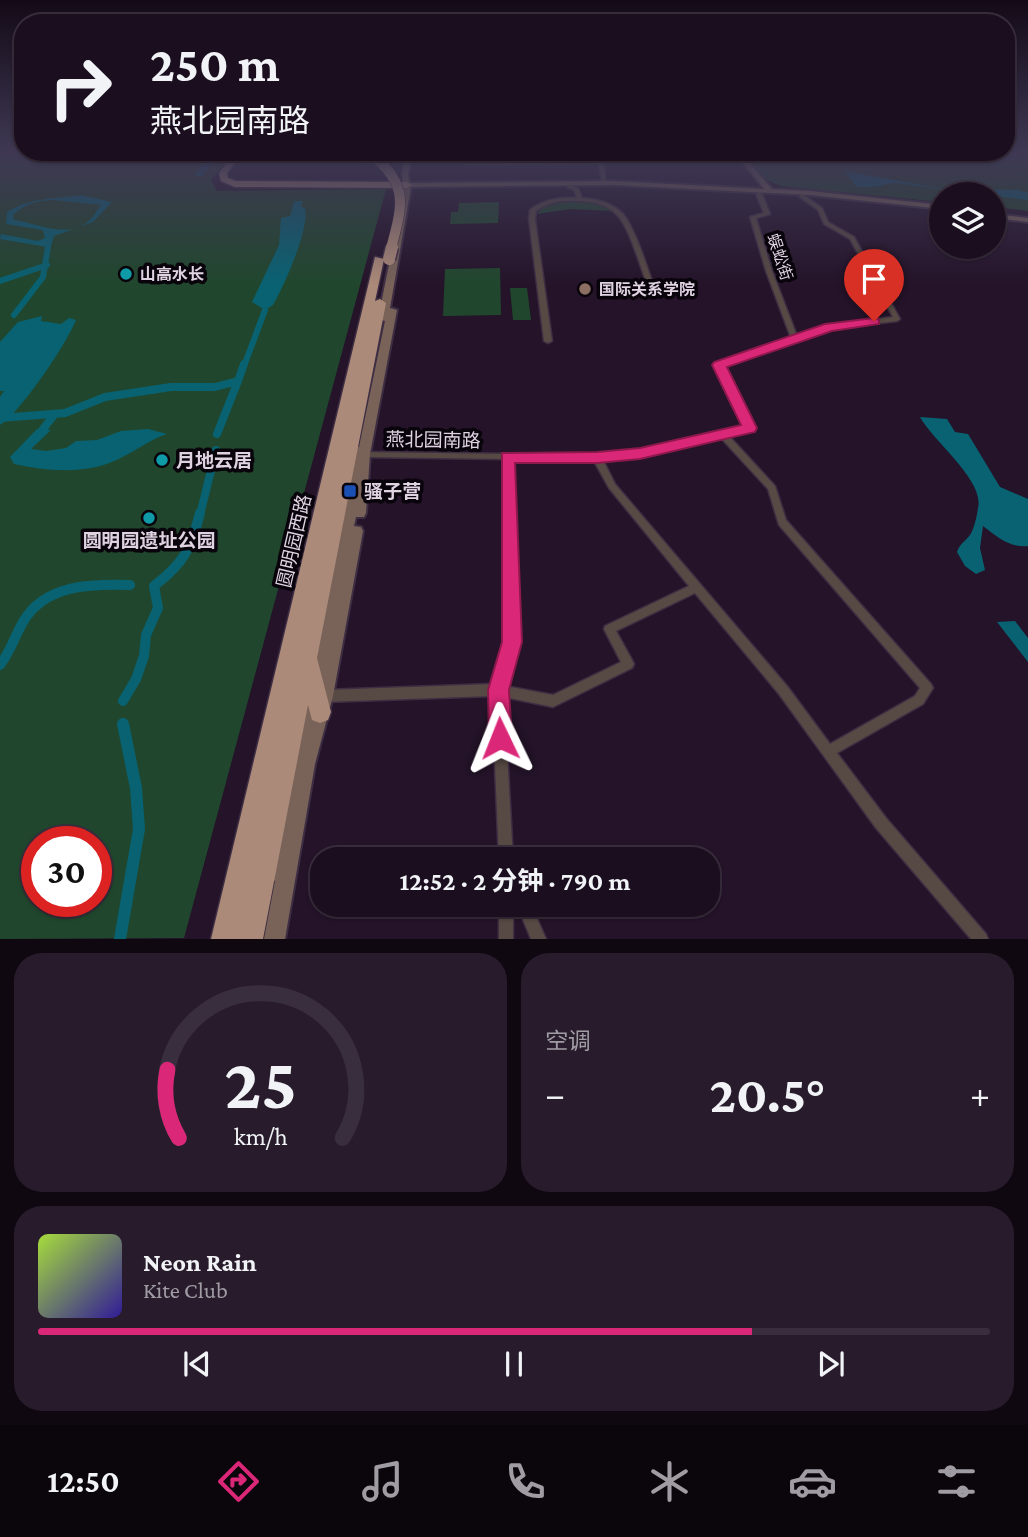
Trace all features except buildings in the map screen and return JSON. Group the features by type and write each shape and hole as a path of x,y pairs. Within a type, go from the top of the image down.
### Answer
{"highway":[{"name":"圆明园西路","path":"249,939 308,654 384,259 392,199"},
{"name":"圆明园西路","path":"224,939 384,259"},
{"path":"308,654 317,698"}],"main road":[{"path":"1006,215 1028,218"}],"street":[{"path":"262,939 361,501 364,454 408,199"},
{"path":"274,939 352,506 355,460 408,199"},
{"path":"548,341 538,276 533,210 550,201 580,199 606,205 622,217 654,295"},
{"name":"蜈蚣街","path":"761,199 767,214 753,216 769,271 795,339"},
{"path":"795,339 830,327 897,319 852,238 826,223 820,209 806,199"},
{"path":"832,199 929,208"},
{"path":"833,199 929,208"},
{"name":"燕北园南路","path":"364,454 597,458 640,453 750,428 719,365 795,339"},
{"path":"723,435 772,488 782,522 927,688 919,700 828,751"},
{"path":"505,847 498,690 512,642 507,457"},
{"path":"597,458 612,486 783,690 881,823 981,939"},
{"path":"317,698 498,690 553,701 628,664 609,629 697,587"},
{"path":"506,917 506,939"},
{"path":"530,917 540,939"}],"green space":[{"name":"圆明园遗址公园","path":"0,199 383,199 184,938 0,939"},
{"path":"1006,199 1028,199 1028,211 1006,208"},
{"path":"569,200 596,203 612,211 571,209 536,214 547,204"},
{"path":"499,202 498,223 450,224 451,212 458,212 459,203"},
{"path":"500,268 501,315 443,316 445,269"},
{"path":"510,288 527,288 531,320 513,320"}],"water":[{"path":"51,199 98,199 112,202 93,222 54,236 51,246 0,239 1,234 38,241 45,238 43,230 6,224 7,212 34,201","holes":["47,200 101,205 91,219 73,229 63,230 14,220 13,215 27,205"]},
{"path":"294,201 303,201 301,207 305,208 306,217 304,229 283,285 273,305 265,310 252,302 279,245 281,218 290,216"},
{"path":"42,316 41,321 61,324 69,318 76,320 42,376 9,418 0,425 0,397 4,391 0,391 0,342 18,322"},
{"path":"920,417 947,419 955,432 968,434 1000,487 1028,499 1028,546 1010,543 983,526 980,548 985,570 976,574 965,566 957,552 973,529 978,511 978,497 966,474"},
{"path":"37,429 51,430 31,449 46,451 66,448 76,441 97,440 121,431 148,429 167,434 100,466 51,470 14,464 10,457"},
{"path":"1015,621 1028,638 1028,662 997,622"}],"waterway":[{"path":"45,266 48,247"},
{"path":"0,281 45,266"},
{"path":"14,315 43,277 45,266"},
{"path":"244,366 265,310"},
{"path":"238,381 244,364"},
{"path":"0,418 65,413 105,397 171,387 215,387 238,381"},
{"path":"217,434 238,381"},
{"path":"43,429 55,414"},
{"path":"200,515 216,450"},
{"path":"123,701 136,679 144,656 146,635 158,608 154,586 173,570 185,554 200,513"},
{"path":"0,665 23,622 32,609 44,600 56,593 85,586 130,585"},
{"path":"120,939 139,829 136,788 123,724"}],"place":[{"name":"山高水长","path":"126,274"},
{"name":"国际关系学院","path":"585,289"},
{"name":"月地云居","path":"162,460"},
{"name":"骚子营","path":"350,491"},
{"name":"圆明园遗址公园","path":"149,518"}],"route":[{"path":"500,738 498,690 512,642 507,457 597,458 640,453 750,428 719,365 830,327 874,321"}]}
